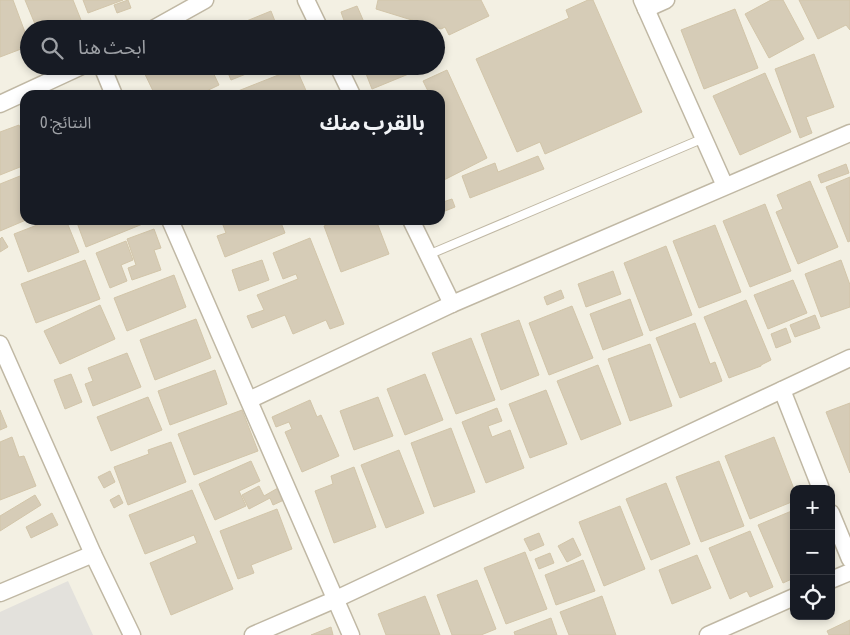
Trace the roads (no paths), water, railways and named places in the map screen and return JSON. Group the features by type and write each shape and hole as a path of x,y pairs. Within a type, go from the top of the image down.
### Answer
{"street":[{"path":"169,20 205,0"},
{"path":"306,0 316,20"},
{"path":"666,0 644,4 725,186"},
{"path":"30,90 63,75"},
{"path":"106,75 112,90"},
{"path":"342,75 350,90"},
{"path":"0,104 20,95"},
{"path":"249,400 452,304 850,133"},
{"path":"172,225 334,600 351,635"},
{"path":"414,225 452,304"},
{"path":"0,344 93,554 132,635"},
{"path":"253,635 334,600 850,358"},
{"path":"782,390 820,485"},
{"path":"835,523 850,559"},
{"path":"0,592 93,554"},
{"path":"835,578 850,572"},
{"path":"708,635 739,629 790,599"}],"lane":[{"path":"428,255 704,138"}]}
